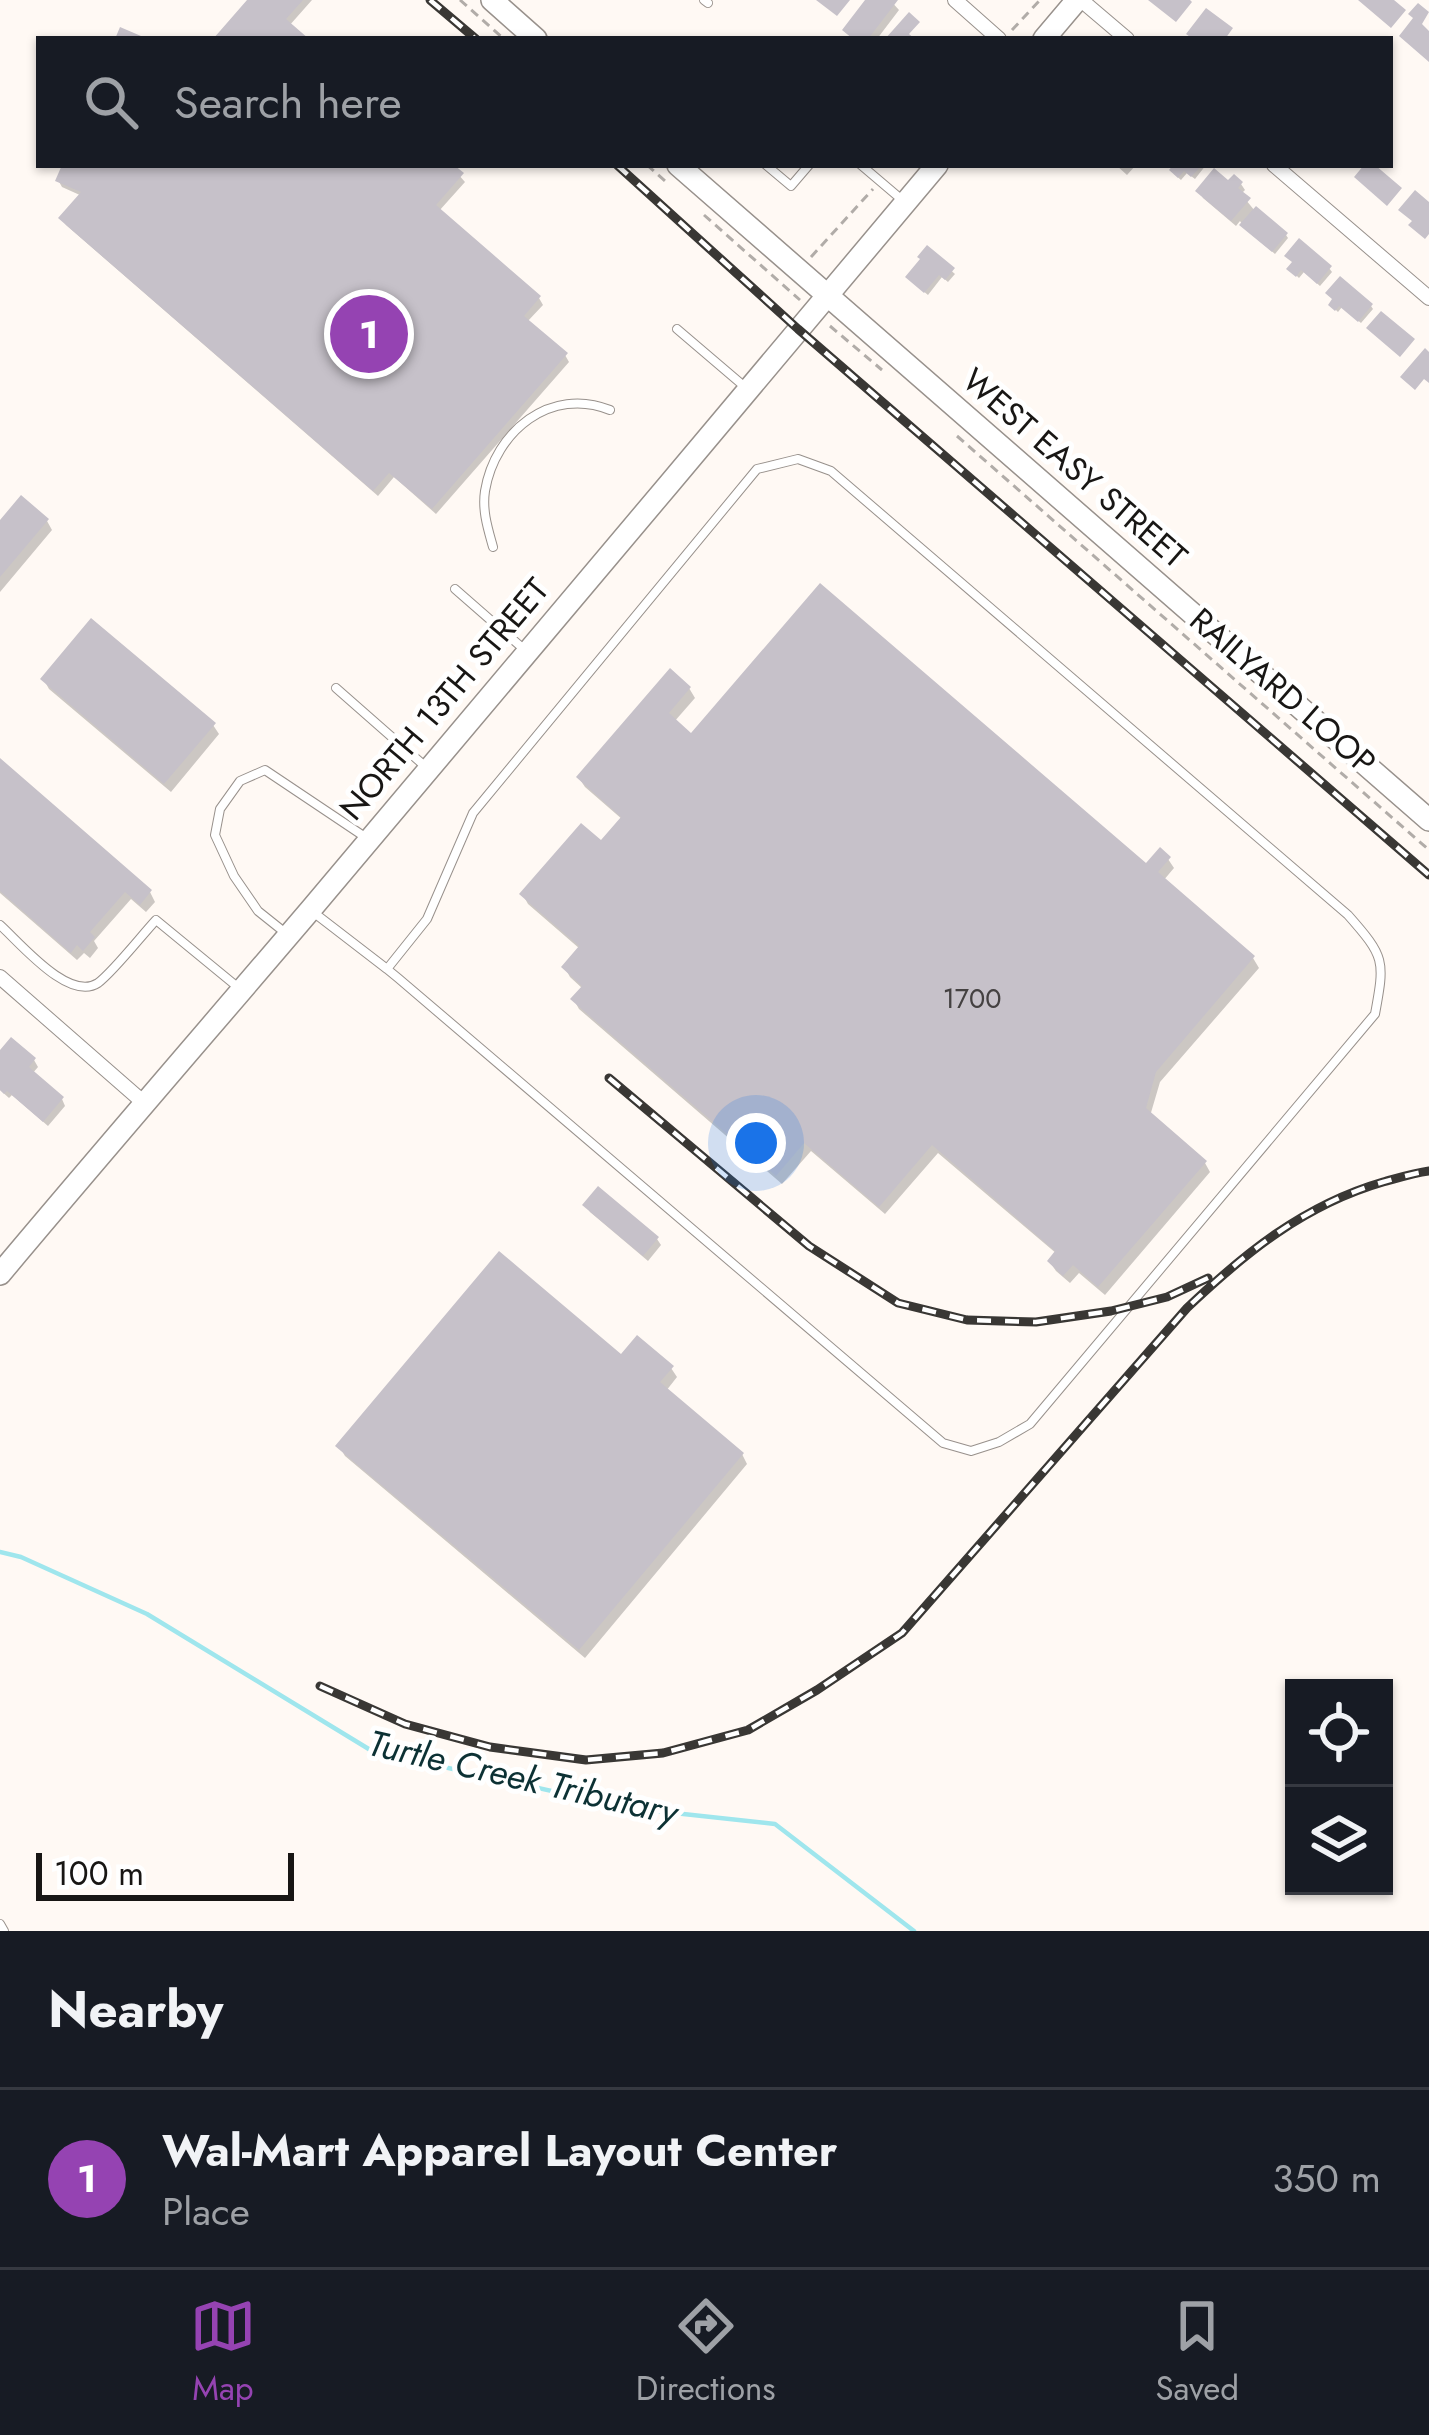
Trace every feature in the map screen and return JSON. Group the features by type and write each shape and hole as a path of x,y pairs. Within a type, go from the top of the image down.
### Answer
{"main road":[{"path":"492,0 533,36"},
{"path":"1047,36 1079,0"},
{"name":"NORTH 13TH STREET","path":"0,1274 934,168"},
{"name":"WEST EASY STREET","path":"677,170 1429,820"}],"street":[{"path":"955,0 996,36"},
{"path":"1079,0 1122,36"},
{"path":"1277,168 1429,298"},
{"path":"0,977 143,1102"}],"lane":[{"path":"770,168 791,186 806,168"},
{"path":"864,168 905,202"},
{"path":"677,329 746,388"},
{"path":"493,548 484,518 485,492 493,465 510,437 550,407 589,402 610,410"},
{"path":"310,910 386,969 943,1443 971,1451 1030,1424 1375,1014 1382,974 1375,945 1348,915 831,471 797,459 757,469 473,813 427,920 386,969"},
{"path":"455,590 527,652"},
{"path":"336,688 428,770"},
{"path":"288,935 258,911 234,876 215,835 220,809 240,782 265,770 369,839"},
{"path":"0,925 59,979 77,988 97,984 156,920 241,990"}],"path":[{"path":"460,0 501,36"},
{"path":"1013,28 1040,0"},
{"path":"809,260 880,182"},
{"path":"699,211 791,292"},
{"path":"834,330 880,369"},
{"name":"RAILYARD LOOP","path":"946,427 1429,850"}],"building":[{"path":"247,0 303,0 286,19 306,36 216,36"},
{"path":"816,0 850,0 837,16"},
{"path":"865,0 898,0 870,36 849,36 842,30"},
{"path":"1148,0 1190,0 1192,2 1176,22"},
{"path":"1358,0 1394,0 1406,10 1391,28"},
{"path":"1418,3 1429,12 1422,24 1429,31 1429,62 1399,36"},
{"path":"1206,8 1233,28 1227,36 1186,34"},
{"path":"909,12 920,22 911,36 888,36"},
{"path":"120,27 141,36 116,36"},
{"path":"61,168 458,168 464,173 436,205 541,296 524,316 568,353 432,509 389,473 373,491 58,218 81,192 55,181"},
{"path":"1199,168 1191,177 1184,171 1178,178 1169,170"},
{"path":"1214,168 1228,180 1234,174 1243,182 1238,188 1251,198 1231,221 1195,191"},
{"path":"1362,168 1379,168 1402,188 1387,206 1354,177"},
{"path":"1415,190 1429,202 1425,239 1398,210"},
{"path":"1256,206 1288,233 1272,252 1239,225"},
{"path":"1299,238 1332,266 1317,284 1301,270 1296,277 1286,269 1292,262 1284,256"},
{"path":"927,245 955,268 945,280 939,275 924,293 905,277"},
{"path":"1340,276 1373,304 1358,322 1339,306 1335,311 1328,305 1332,299 1325,293"},
{"path":"1381,311 1415,339 1400,357 1366,328"},
{"path":"1425,348 1429,383 1424,379 1415,390 1400,377"},
{"path":"21,495 49,519 0,577 0,520"},
{"path":"820,583 1146,863 1160,847 1171,857 1158,872 1255,956 1156,1072 1146,1108 1207,1161 1098,1287 1073,1265 1063,1276 1047,1261 1055,1251 932,1145 879,1207 804,1143 776,1176 570,999 582,986 561,967 579,946 519,894 581,823 601,840 621,817 576,777 670,668 691,687 669,713 691,733"},
{"path":"91,618 216,723 164,784 40,679"},
{"path":"0,758 152,890 140,905 125,892 90,932 95,937 83,951 77,945 71,953 0,891"},
{"path":"11,1037 36,1058 29,1067 64,1097 43,1122 0,1090 0,1050"},
{"path":"598,1186 659,1237 643,1256 582,1205"},
{"path":"499,1251 621,1354 637,1335 674,1366 660,1382 744,1453 579,1650 335,1446"}],"waterway":[{"name":"Turtle Creek Tributary","path":"0,1552 147,1614 372,1751 628,1808 775,1824 914,1931"}],"railway":[{"path":"430,0 472,36"},
{"path":"620,168 798,329 1429,875"},
{"path":"609,1078 809,1246 898,1303 967,1320 1036,1322 1167,1297 1208,1278"},
{"path":"320,1686 405,1724 490,1747 586,1760 663,1753 748,1730 902,1633 1187,1308 1231,1268 1277,1233 1327,1204 1383,1182 1429,1171"}],"place":[{"name":"Wal-Mart Apparel Layout Center","path":"369,334"}]}
